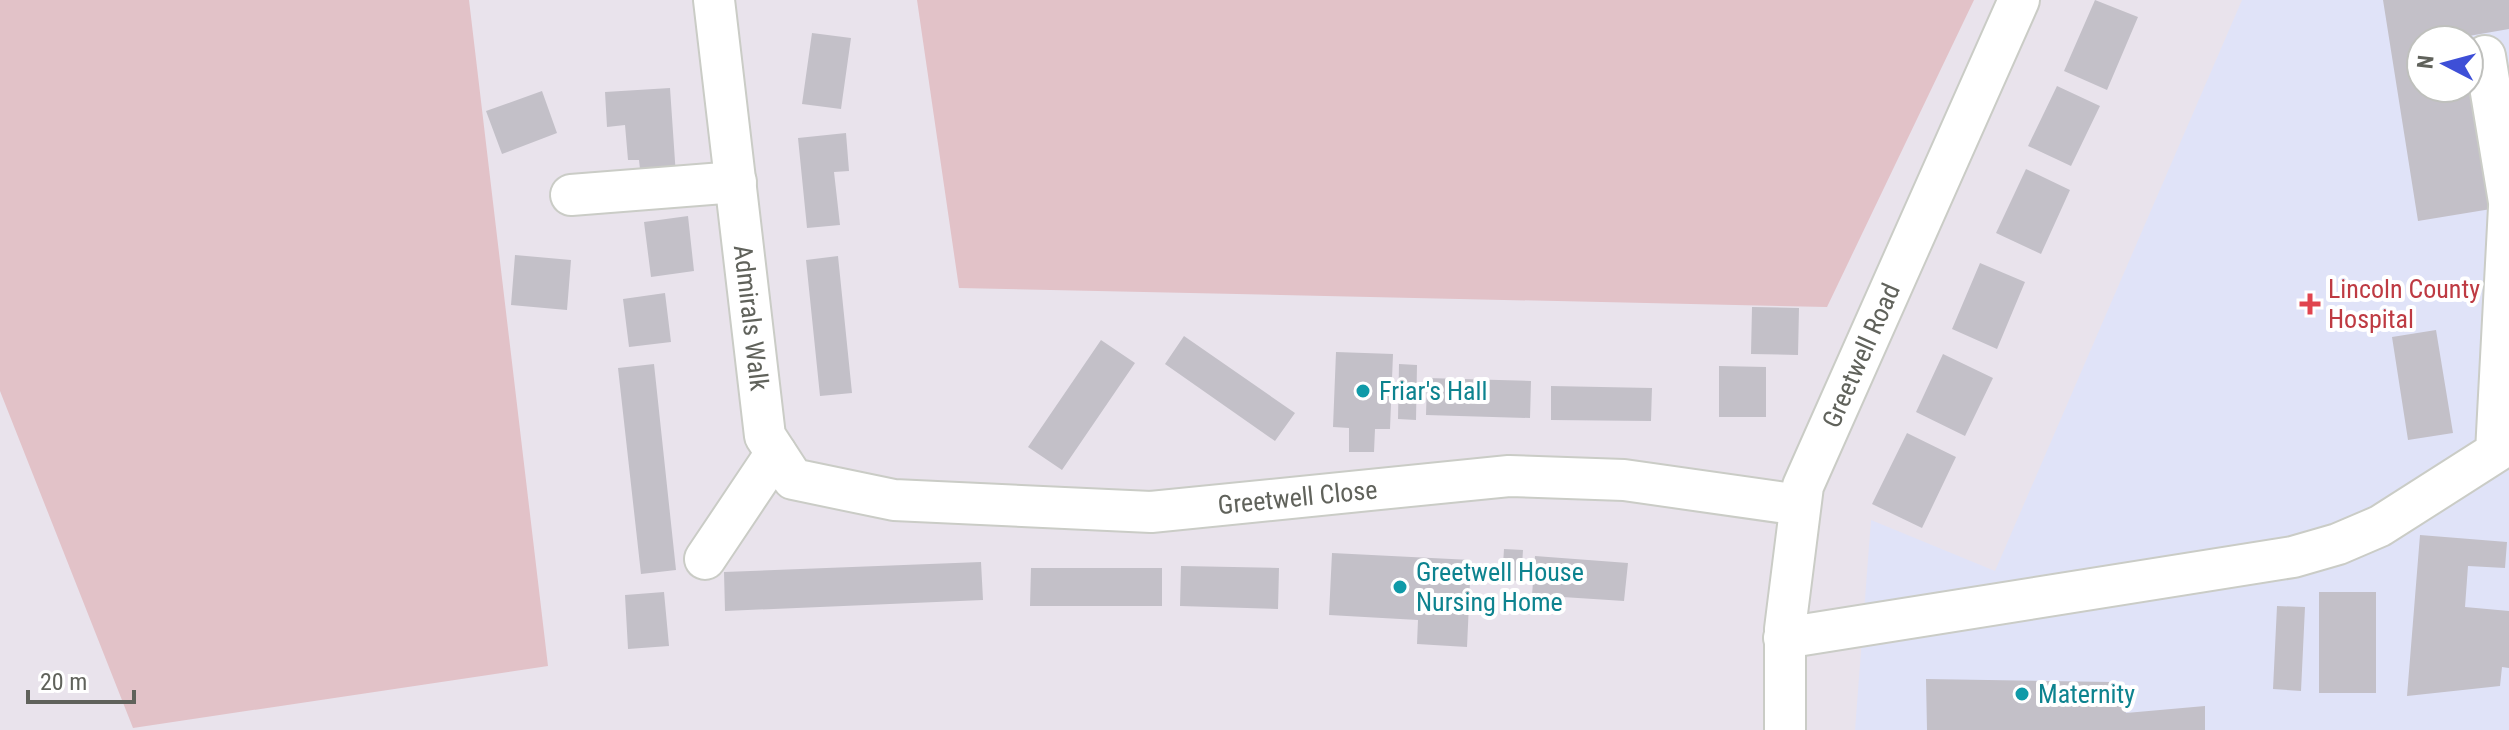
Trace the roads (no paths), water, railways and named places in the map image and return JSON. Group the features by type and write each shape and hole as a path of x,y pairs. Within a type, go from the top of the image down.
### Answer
{"street":[{"name":"Admirals Walk","path":"714,0 765,436 784,466"},
{"name":"Greetwell Road","path":"1785,730 1784,638 1803,486 2019,0"},
{"path":"1784,638 2293,557 2338,544 2380,526 2502,453 2509,204 2485,56"},
{"path":"571,195 736,182"},
{"path":"705,559 784,466"},
{"name":"Greetwell Close","path":"784,466 894,500 1151,512 1509,476 1624,480 1800,505"}],"place":[{"name":"Lincoln County Hospital","path":"2310,304"},
{"name":"Friar's Hall","path":"1363,391"},
{"name":"Greetwell House Nursing Home","path":"1400,587"},
{"name":"Maternity","path":"2022,694"}]}
